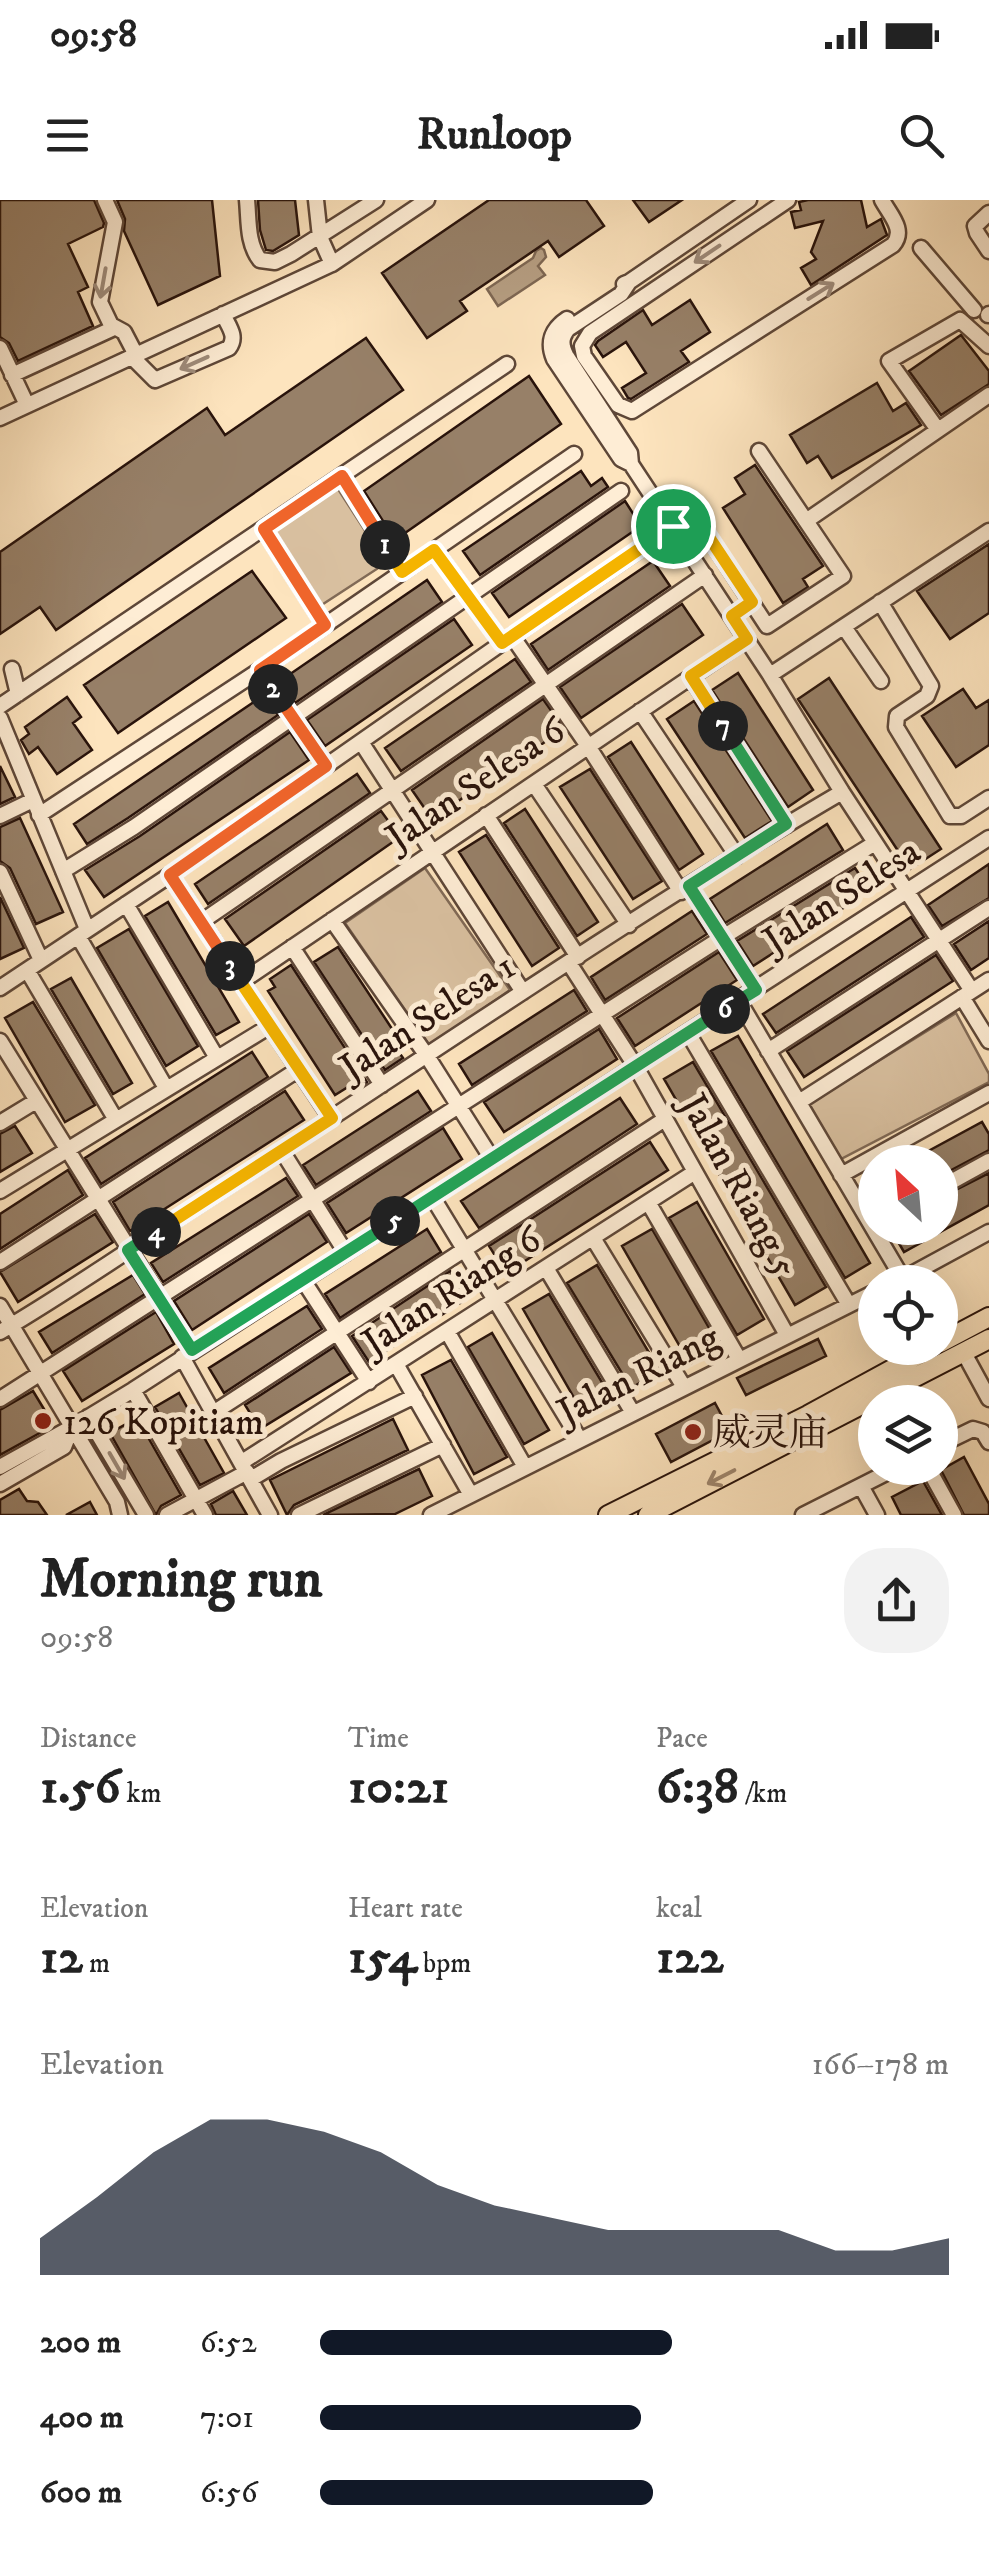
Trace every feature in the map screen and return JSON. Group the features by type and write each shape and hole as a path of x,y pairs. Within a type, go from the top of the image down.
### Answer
{"main road":[{"path":"648,1515 973,1337"},
{"path":"608,1515 900,1365"}],"street":[{"path":"105,200 115,222 100,302 114,328 124,332 134,356 155,380 230,348 234,336 222,314"},
{"path":"247,200 252,244 260,260 275,262 376,200"},
{"path":"316,200 320,237 332,264"},
{"path":"0,418 332,264 427,200"},
{"path":"749,200 568,329 562,345 630,453 632,464 940,941 989,1040"},
{"path":"788,200 590,333 582,346 584,356 618,405 632,411 893,246 899,230 882,200"},
{"path":"989,213 977,222 975,230 989,251"},
{"path":"920,248 985,314"},
{"path":"938,430 890,361 960,320 985,314"},
{"path":"960,320 989,346"},
{"path":"12,375 114,328"},
{"path":"0,348 27,405"},
{"path":"0,706 508,364"},
{"path":"806,521 989,395"},
{"path":"0,988 693,513 767,626 843,576 759,451"},
{"path":"0,816 36,808 260,670 574,454"},
{"path":"342,476 402,572"},
{"path":"63,871 621,491"},
{"path":"264,529 325,625"},
{"path":"770,676 989,531"},
{"path":"434,550 545,685 685,889 723,937 756,990"},
{"path":"201,922 705,575"},
{"path":"732,616 752,602"},
{"path":"880,602 931,686 927,696 897,716 896,727 950,816 961,816 989,798"},
{"path":"844,627 882,681"},
{"name":"Jalan Selesa 6","path":"241,982 747,639"},
{"path":"12,668 18,694"},
{"path":"260,670 326,766"},
{"path":"691,676 786,824"},
{"path":"640,711 736,856"},
{"path":"0,718 63,871 83,932 166,1088"},
{"path":"361,742 523,992"},
{"path":"534,784 629,925"},
{"name":"Jalan Selesa 1","path":"6,1328 523,992 842,792"},
{"name":"Jalan Riang 5","path":"486,815 636,1067 787,1336"},
{"name":"Jalan Selesa","path":"0,1467 133,1390 989,838"},
{"path":"0,1399 875,843"},
{"path":"0,872 41,960"},
{"path":"170,875 332,1118"},
{"path":"126,904 217,1058"},
{"path":"768,1051 989,908"},
{"path":"332,920 427,1056 492,1159"},
{"path":"292,947 382,1085"},
{"path":"27,970 116,1120"},
{"path":"799,1102 989,980"},
{"path":"739,1001 858,1201"},
{"path":"0,1191 270,1026"},
{"path":"688,1033 848,1305"},
{"path":"1,1046 159,1299 213,1413 270,1515"},
{"path":"0,1262 298,1068"},
{"path":"842,1175 988,1096"},
{"path":"0,1123 36,1101"},
{"path":"213,1413 665,1119"},
{"path":"282,1151 346,1253"},
{"path":"958,1178 989,1161"},
{"name":"Jalan Riang 6","path":"247,1471 368,1382 695,1172"},
{"path":"432,1198 580,1440"},
{"path":"648,1202 739,1360"},
{"path":"928,1265 989,1232"},
{"path":"592,1238 684,1387"},
{"path":"546,1268 633,1413"},
{"path":"303,1280 368,1382"},
{"name":"Jalan Riang","path":"431,1515 858,1300"},
{"path":"0,1306 6,1328 41,1374 118,1509 130,1515"},
{"path":"447,1331 525,1468"},
{"path":"973,1337 989,1399"},
{"path":"396,1364 472,1494"},
{"path":"133,1390 205,1515"},
{"name":"Jalan Riang 6","path":"247,1471 281,1461 415,1396"},
{"path":"88,1417 146,1515"},
{"name":"Jalan Selesa","path":"0,1484 64,1447 72,1427"},
{"path":"958,1436 972,1429 983,1432 989,1442"},
{"path":"299,1515 443,1445"},
{"path":"167,1515 247,1471"},
{"path":"937,1485 954,1515"},
{"path":"803,1515 861,1486 876,1515"}],"shaded area":[{"path":"541,248 546,257 538,266 545,275 498,306 487,289 533,258"},
{"path":"338,489 386,563 320,606 271,532"},
{"path":"425,868 510,990 430,1046 345,923"},
{"path":"956,1013 989,1074 989,1082 868,1145 858,1145 858,1150 839,1160 809,1104"}],"building":[{"path":"0,200 94,200 104,223 68,244 88,287 78,292 93,326 18,361 9,343 0,337"},
{"path":"117,200 212,200 220,276 158,305 124,231 125,219"},
{"path":"258,200 295,200 299,235 273,251 266,250"},
{"path":"489,200 586,200 604,226 559,257 548,241 460,301 467,311 427,338 382,273"},
{"path":"633,200 682,200 649,222"},
{"path":"861,200 867,227 881,219 887,235 811,285 801,268 816,259 811,252 823,221 795,228 791,212 801,210 799,202"},
{"path":"690,300 710,332 681,351 689,362 628,398 622,388 646,373 626,342 603,357 595,345 643,310 652,325"},
{"path":"961,335 989,371 989,384 941,415 909,371"},
{"path":"366,338 403,390 56,630 40,607 0,634 0,552 207,408 225,435"},
{"path":"529,376 561,424 395,540 364,491"},
{"path":"877,383 893,411 906,403 921,425 832,478 818,456 807,463 790,435"},
{"path":"755,465 823,566 803,579 808,587 783,603 723,508 745,494 735,478"},
{"path":"581,471 591,486 602,478 608,487 480,575 463,551"},
{"path":"625,501 641,526 509,617 492,593"},
{"path":"989,544 989,613 950,639 917,591"},
{"path":"653,561 670,586 548,670 531,644"},
{"path":"252,571 286,618 118,733 84,685"},
{"path":"427,580 442,602 295,703 280,681"},
{"path":"682,604 703,635 581,718 560,687"},
{"path":"454,619 472,645 325,746 307,720"},
{"path":"515,659 531,682 401,771 385,748"},
{"path":"738,673 813,790 788,807 712,690"},
{"path":"829,678 941,849 910,869 798,699"},
{"path":"963,689 976,708 989,700 989,745 956,767 922,716"},
{"path":"264,695 278,715 87,844 74,824"},
{"path":"67,697 81,717 73,723 92,750 57,774 38,747 29,754 21,740 29,734 25,727"},
{"path":"543,699 564,729 432,819 412,790"},
{"path":"694,701 772,821 745,838 667,719"},
{"path":"290,732 309,760 104,897 85,870"},
{"path":"631,742 703,854 679,870 608,757"},
{"path":"0,766 15,797 0,804"},
{"path":"590,769 662,881 633,899 560,787"},
{"path":"357,774 370,793 208,904 195,884"},
{"path":"525,809 598,922 577,936 504,823"},
{"path":"381,811 400,837 244,946 225,919"},
{"path":"20,818 63,912 36,924 10,868 0,861 0,827"},
{"path":"827,824 843,850 725,923 710,899"},
{"path":"486,835 559,948 532,966 459,852"},
{"path":"989,864 989,898 942,926 928,905"},
{"path":"855,868 870,891 753,966 737,941"},
{"path":"0,897 24,948 0,959"},
{"path":"168,902 239,1022 216,1035 145,916"},
{"path":"692,911 707,934 605,1000 591,977"},
{"path":"911,917 924,937 776,1033 763,1014"},
{"path":"989,921 989,958 971,970 954,944"},
{"path":"129,929 198,1046 166,1066 97,948"},
{"path":"338,947 404,1047 398,1051 403,1058 385,1070 314,962"},
{"path":"719,952 737,980 635,1046 617,1018"},
{"path":"936,955 953,981 804,1077 787,1051"},
{"path":"291,965 367,1082 351,1092 348,1087 335,1095 268,991 275,987 270,979"},
{"path":"71,978 132,1083 113,1094 51,989"},
{"path":"574,990 587,1011 472,1085 459,1064"},
{"path":"33,1002 95,1105 65,1122 5,1018"},
{"path":"599,1029 617,1059 504,1132 484,1102"},
{"path":"738,1036 870,1263 858,1265 858,1270 845,1278 711,1051"},
{"path":"252,1052 268,1077 101,1184 85,1158"},
{"path":"693,1062 826,1287 795,1305 664,1079"},
{"path":"285,1091 304,1120 130,1231 113,1202"},
{"path":"418,1091 431,1111 316,1185 303,1165"},
{"path":"620,1098 637,1124 479,1228 461,1201"},
{"path":"982,1122 989,1134 989,1150 958,1166 958,1145 939,1145"},
{"path":"15,1126 32,1153 0,1172 0,1134"},
{"path":"443,1128 462,1159 346,1233 327,1203"},
{"path":"650,1142 668,1170 506,1273 489,1246"},
{"path":"68,1170 83,1195 0,1249 0,1214"},
{"path":"989,1173 989,1205 958,1222 958,1189"},
{"path":"286,1178 298,1196 163,1282 151,1263"},
{"path":"697,1202 764,1319 737,1335 669,1218"},
{"path":"95,1214 113,1242 18,1302 0,1272"},
{"path":"309,1214 327,1242 192,1330 174,1301"},
{"path":"427,1229 441,1252 340,1318 325,1294"},
{"path":"652,1229 720,1347 690,1364 622,1246"},
{"path":"597,1265 660,1371 631,1388 567,1283"},
{"path":"450,1271 468,1298 369,1362 352,1336"},
{"path":"133,1275 145,1294 52,1353 39,1332"},
{"path":"549,1294 612,1399 584,1415 523,1309"},
{"path":"307,1306 322,1329 224,1393 209,1368"},
{"path":"156,1312 174,1344 82,1401 63,1371"},
{"path":"492,1333 549,1430 524,1444 468,1347"},
{"path":"818,1339 826,1356 746,1395 737,1378"},
{"path":"334,1347 351,1373 260,1429 245,1405"},
{"path":"451,1360 507,1457 474,1474 422,1375"},
{"path":"33,1391 50,1419 47,1429 0,1455 0,1410"},
{"path":"179,1393 224,1473 200,1485 155,1407"},
{"name":"威灵庙","path":"715,1403 730,1431 671,1462 656,1434"},
{"path":"137,1418 181,1495 161,1506 156,1515 110,1433"},
{"path":"393,1419 408,1450 294,1505 287,1515 270,1480"},
{"path":"964,1457 989,1504 989,1515 964,1515 949,1485 958,1485 958,1460"},
{"path":"419,1469 432,1496 395,1514 323,1515"},
{"path":"915,1485 925,1485 942,1515 901,1515 892,1497"},
{"path":"19,1489 27,1501 38,1502 47,1515 0,1515 0,1500"},
{"path":"233,1491 247,1515 216,1515 211,1504"},
{"path":"90,1502 97,1515 66,1515"}],"place":[{"name":"126 Kopitiam","path":"43,1421"},
{"name":"威灵庙","path":"693,1432"}],"route":[{"path":"342,476 402,572 434,550 502,643 673,526 693,513 752,602 732,616 747,639 691,676 786,824 689,886 756,990 192,1350 128,1250 332,1118 170,875 326,766 260,670 325,625 264,529 342,476"}]}
